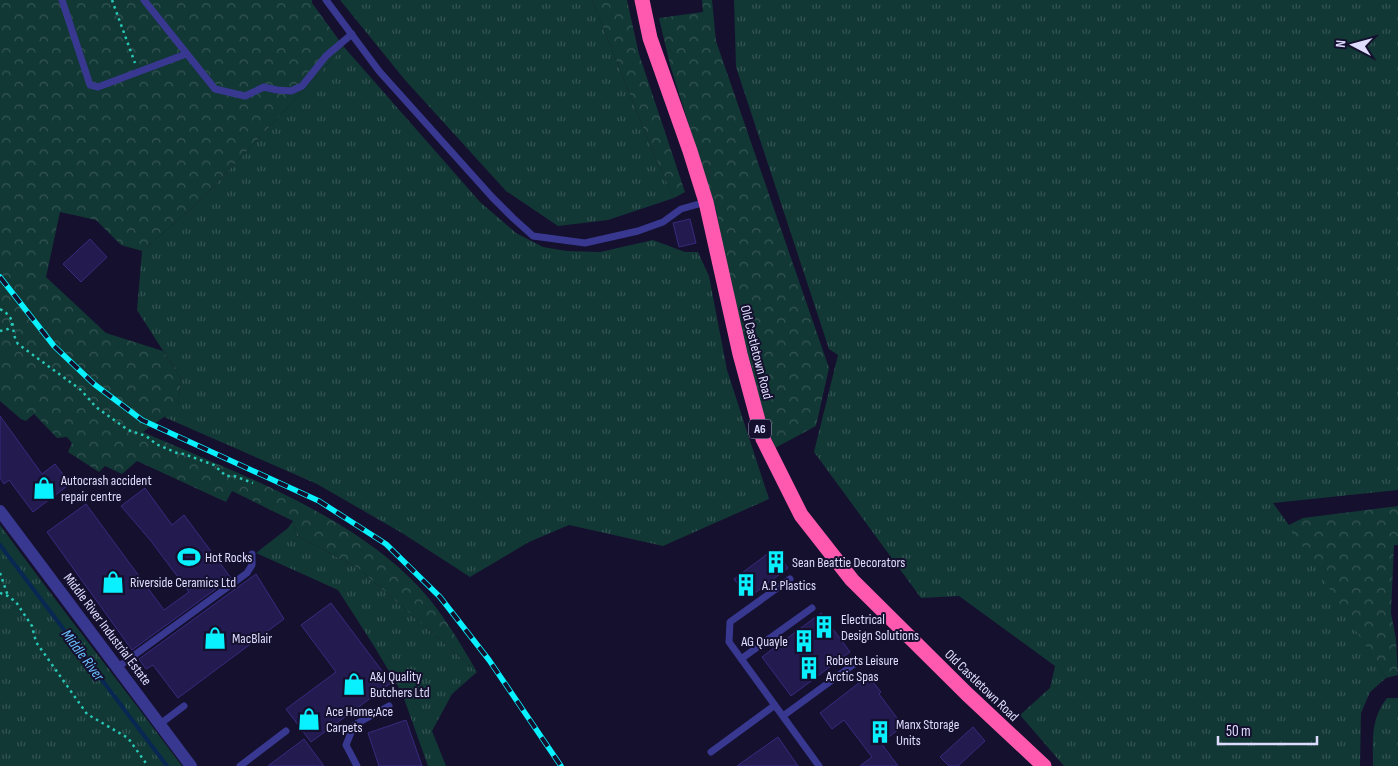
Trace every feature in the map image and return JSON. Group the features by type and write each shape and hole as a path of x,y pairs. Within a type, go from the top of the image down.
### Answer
{"highway":[{"name":"Old Castletown Road","path":"642,0 650,38 706,202 740,354 763,439 801,515 852,580 1041,765"}],"street":[{"name":"Middle River Industrial Estate","path":"0,511 191,766"}],"lane":[{"path":"62,0 90,85 98,87 186,54"},
{"path":"144,0 215,89 245,96 264,87 292,91 302,86 326,56 352,34"},
{"path":"326,0 379,71 492,197 533,236 586,242 663,222 681,209 706,202"},
{"path":"118,667 246,573 252,565 252,554"},
{"path":"790,579 730,622 729,642 816,765"},
{"path":"741,659 812,608"},
{"path":"783,716 857,662"},
{"path":"712,752 775,705"},
{"path":"160,724 184,706"},
{"path":"357,766 346,745 354,725 389,706"},
{"path":"240,766 286,731"}],"path":[{"path":"112,0 138,72"},
{"path":"0,309 6,312 14,322 14,336 18,344 81,390 96,407 128,430 146,436 156,444 177,453 214,465 226,476 234,476 253,483"},
{"path":"0,331 8,329 14,322"},
{"path":"0,573 8,596"},
{"path":"0,593 16,602 32,626 36,642 87,714 128,738 148,766"}],"green space":[{"path":"0,0 312,0 312,3 344,47 200,201 142,251 121,245 96,220 60,212 46,277 106,333 163,351 181,379 178,407 143,432 283,494 350,531 381,553 409,577 429,598 455,634 477,672 358,568 297,536 293,521 232,491 226,502 137,461 122,474 105,466 99,472 68,452 72,443 67,437 57,438 34,414 26,421 21,419 0,401"},
{"path":"340,0 592,0 653,152 674,198 608,220 558,226 506,191 405,80"},
{"path":"592,0 627,0 639,54 685,192 674,198 653,152"},
{"path":"702,0 712,0 716,41 829,368 816,426 775,448 748,369 717,214 670,65 659,18 703,12"},
{"path":"734,0 1398,0 1398,490 1273,503 1299,539 1386,678 1370,692 1361,713 1360,766 1064,766 1020,715 1050,688 1055,666 959,596 921,598 814,452 838,355 829,349 736,67"},
{"path":"344,47 480,202 516,233 543,247 567,251 600,252 653,240 685,252 698,252 709,276 727,370 769,499 663,546 569,525 529,542 470,577 402,533 317,484 164,417 178,406 181,379 137,310 142,251 200,201"},
{"path":"1398,506 1398,545 1394,545 1391,613 1396,639 1398,675 1386,678 1289,525 1303,518"},
{"path":"293,521 297,536 358,568 477,672 452,694 432,731 446,766 428,766 402,693 338,590 256,553 288,528"},
{"path":"0,525 45,585 182,766 0,766"},
{"path":"1387,698 1398,698 1398,766 1373,766 1375,722"}],"building":[{"path":"690,219 696,243 679,247 673,223"},
{"path":"90,239 107,257 81,282 63,264"},
{"path":"0,416 42,474 55,464 70,484 33,512 9,480 4,484 0,478"},
{"path":"145,488 172,525 184,515 231,578 132,650 47,532 86,504 164,610 189,592 151,541 121,506"},
{"path":"774,549 788,568 748,598 734,579"},
{"name":"MacBlair","path":"256,574 284,619 178,698 153,665 146,669 139,659"},
{"path":"331,603 391,683 311,742 286,709 336,672 301,625"},
{"path":"821,613 850,652 791,696 762,657"},
{"path":"868,676 903,726 881,743 898,766 860,766 872,757 844,720 832,729 820,713"},
{"path":"406,720 422,766 379,766 368,733"},
{"path":"973,727 985,741 958,766 949,766 940,757"},
{"path":"778,737 798,766 737,766 751,756"},
{"path":"304,739 324,766 268,766"}],"waterway":[{"name":"Middle River","path":"0,545 167,766"}],"railway":[{"path":"0,277 54,346 94,384 142,420 319,501 386,544 440,597 489,660 561,766"}],"place":[{"name":"Autocrash accident repair centre","path":"44,488"},
{"name":"Hot Rocks","path":"189,557"},
{"name":"Sean Beattie Decorators","path":"776,562"},
{"name":"Riverside Ceramics Ltd","path":"113,582"},
{"name":"A.P. Plastics","path":"746,585"},
{"name":"Electrical Design Solutions","path":"824,627"},
{"name":"MacBlair","path":"215,638"},
{"name":"AG Quayle","path":"804,641"},
{"name":"Roberts Leisure Arctic Spas","path":"809,668"},
{"name":"A&J Quality Butchers Ltd","path":"354,684"},
{"name":"Ace Home;Ace Carpets","path":"309,719"},
{"name":"Manx Storage Units","path":"880,732"}]}
